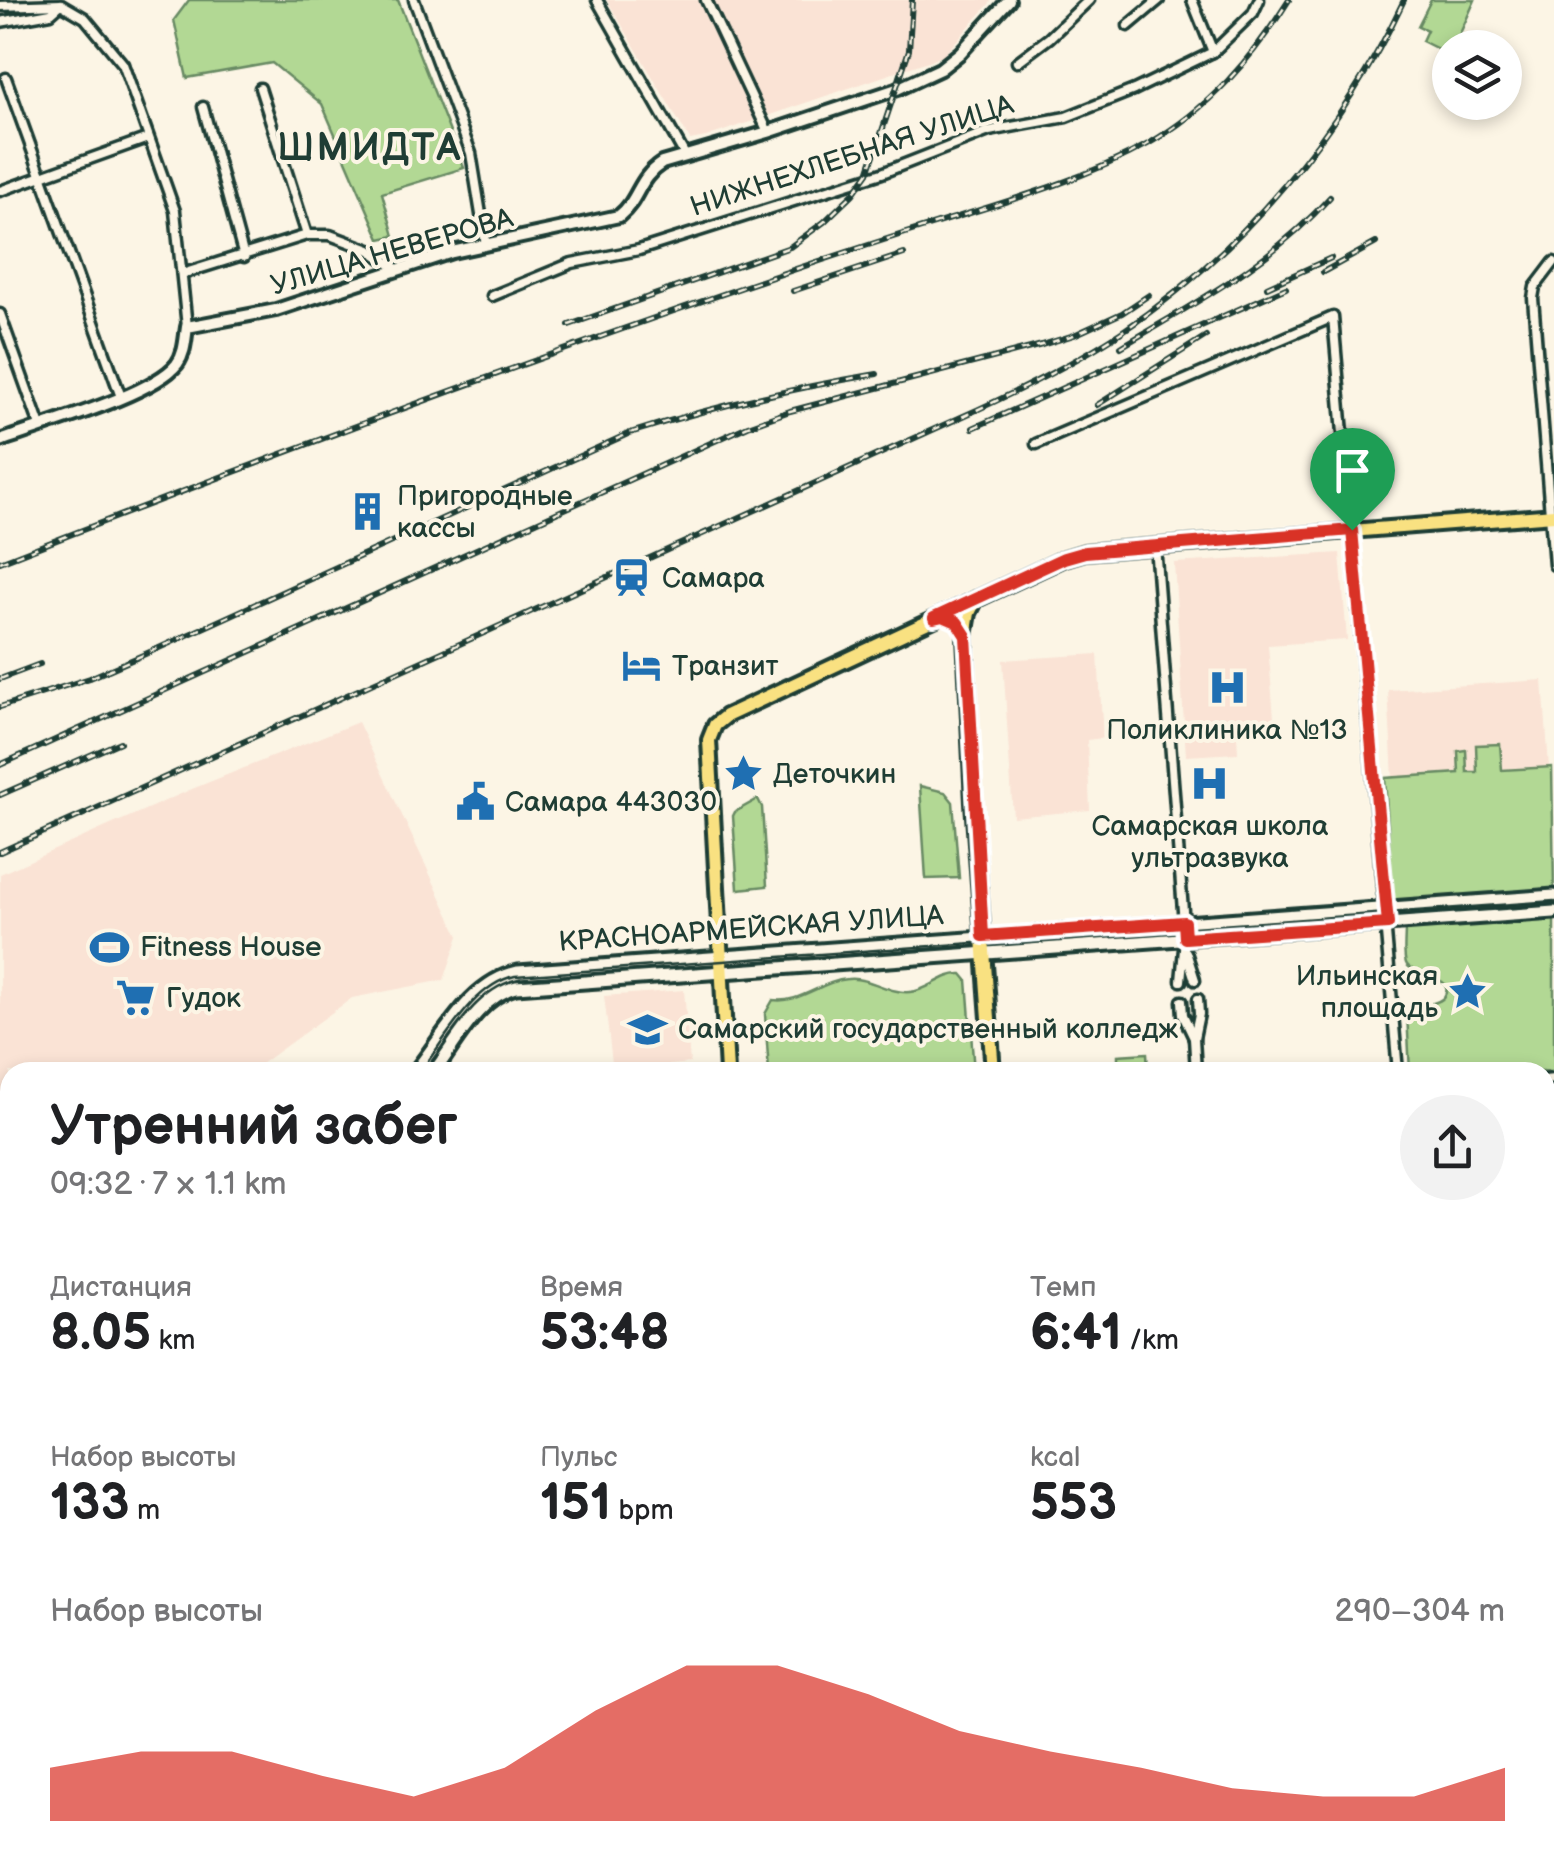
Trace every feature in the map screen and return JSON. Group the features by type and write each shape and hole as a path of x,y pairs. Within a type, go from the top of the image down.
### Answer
{"main road":[{"path":"726,1062 710,732 726,716 1074,554 1552,516"},
{"path":"976,599 969,613 966,636 991,1062"},
{"path":"934,618 943,616 957,622 966,636"},
{"name":"КРАСНОАРМЕЙСКАЯ УЛИЦА","path":"424,1062 479,990 495,978 518,972 1554,896"},
{"name":"КРАСНОАРМЕЙСКАЯ УЛИЦА","path":"442,1062 482,1008 505,989 984,953 1185,943 1554,912"}],"street":[{"path":"414,0 471,154 486,245"},
{"path":"597,0 685,156"},
{"path":"706,0 768,132"},
{"name":"УЛИЦА НЕВЕРОВА","path":"187,327 276,310 396,269 619,216 635,198 648,172 662,163 897,89 940,69 960,53 997,5 1010,0"},
{"path":"1017,62 1050,38 1090,0"},
{"path":"1128,26 1158,0"},
{"path":"1192,0 1214,52"},
{"name":"НИЖНЕХЛЕБНАЯ УЛИЦА","path":"492,296 572,263 638,250 882,174 989,130 1066,116 1134,90 1214,52 1253,13 1260,0"},
{"path":"0,22 51,14 61,4"},
{"path":"0,6 61,4 85,18 122,64 175,211 187,327 184,350 176,366 121,397 0,441"},
{"path":"6,78 121,397"},
{"path":"260,88 307,235"},
{"path":"202,107 244,257"},
{"path":"0,191 148,138"},
{"path":"182,274 307,235 330,235 370,250 396,269"},
{"path":"1553,265 1535,287 1533,298 1554,566"},
{"path":"0,314 40,426"},
{"path":"1036,444 1333,317 1397,1062"},
{"path":"1155,545 1184,922 1181,981"},
{"path":"1185,943 1195,980"},
{"path":"1195,1062 1198,1000"},
{"path":"1182,1001 1183,1015 1194,1038"}],"shaded area":[{"path":"607,0 991,2 943,56 690,140"},
{"name":"Поликлиника №13","path":"1340,553 1347,640 1268,645 1275,730 1237,734 1238,753 1186,756 1174,563"},
{"path":"1098,654 1103,738 1087,740 1090,810 1013,817 1003,660"},
{"path":"1543,680 1549,768 1393,778 1388,690"},
{"name":"Гудок","path":"358,722 459,936 444,980 352,998 264,1062 0,1062 0,874 192,789"},
{"name":"Самарский государственный колледж","path":"684,990 690,1062 612,1062 604,996"}],"green space":[{"path":"189,0 398,0 464,168 382,193 394,236 380,239 322,104 272,63 187,78 174,20"},
{"path":"1431,0 1475,0 1462,30 1432,30 1432,46 1422,41 1427,30 1418,26"},
{"path":"1500,744 1502,770 1552,767 1554,889 1393,903 1385,778 1459,773 1458,751 1466,750 1467,772 1477,772 1476,745"},
{"path":"920,786 945,792 953,802 959,878 926,879"},
{"path":"758,799 762,807 767,886 738,889 733,816"},
{"name":"Ильинская площадь","path":"1554,918 1554,1062 1409,1062 1407,1013 1441,1000 1447,990 1439,980 1406,963 1405,930"},
{"path":"962,974 967,980 973,1062 768,1062 765,1014 773,1000 792,999 848,979 910,992"},
{"path":"1147,1053 1147,1062 1118,1062 1118,1055"}],"tunnel":[{"path":"1195,980 1198,999"},
{"path":"1181,981 1182,1001"}],"tram line":[{"path":"427,1062 474,1001 500,981 515,976 1554,901"}],"railway":[{"path":"569,325 790,247 824,222 868,173 909,50 912,0"},
{"path":"0,562 556,353 1099,168 1148,144 1210,99 1260,42 1289,0"},
{"path":"0,852 980,409 1101,345 1207,266 1285,185 1351,96 1404,0"},
{"path":"1121,347 1258,262 1330,197"},
{"path":"1323,272 1376,243"},
{"path":"793,291 904,254"},
{"path":"1267,287 1331,258"},
{"path":"973,428 1286,288"},
{"path":"0,765 748,426 790,411 1074,335 1122,313 1149,295"},
{"path":"1097,405 1206,336"},
{"path":"0,707 90,678 159,648 630,433 753,399 877,374"},
{"path":"0,679 40,664"},
{"path":"0,795 120,742"}],"place":[{"name":"Пригородные кассы","path":"367,512"},
{"name":"Самара","path":"632,578"},
{"name":"Транзит","path":"642,666"},
{"name":"Поликлиника №13","path":"1227,687"},
{"name":"Деточкин","path":"743,774"},
{"name":"Самарская школа ультразвука","path":"1210,784"},
{"name":"Самара 443030","path":"475,802"},
{"name":"Fitness House","path":"110,947"},
{"name":"Ильинская площадь","path":"1468,992"},
{"name":"Гудок","path":"136,998"},
{"name":"Самарский государственный колледж","path":"648,1029"}],"district":[{"name":"ШМИДТА","path":"370,148"}],"route":[{"path":"1352,530 1388,924 1185,938 1184,922 983,936 966,636 962,626 950,618 934,618 1085,552 1352,530"}]}
